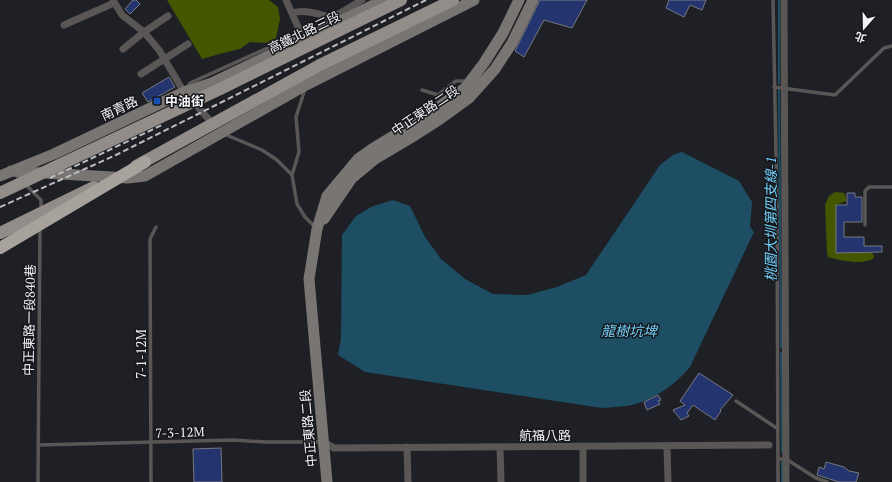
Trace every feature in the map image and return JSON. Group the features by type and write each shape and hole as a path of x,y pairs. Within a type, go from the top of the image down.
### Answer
{"highway":[{"path":"0,248 145,162"}],"main road":[{"name":"高鐵北路三段","path":"302,36 368,2 384,0"},
{"name":"高鐵北路三段","path":"220,89 401,0"},
{"path":"0,232 145,162 320,65 453,0"},
{"path":"306,85 474,0"},
{"path":"509,0 514,11"},
{"name":"中正東路二段","path":"327,482 309,280 317,229 349,183 375,159 440,119 469,98 484,63 500,39 519,0"},
{"name":"中正東路二段","path":"474,84 495,69 512,43 532,0"},
{"name":"南青路","path":"32,167 54,154 184,92 212,83 302,36"},
{"name":"南青路","path":"11,170 32,167 128,178 145,176 306,85"},
{"path":"194,103 200,87"},
{"name":"南青路","path":"0,193 220,89"},
{"path":"0,176 11,170"}],"street":[{"path":"286,0 302,36"},
{"path":"784,0 786,482"},
{"path":"64,25 113,2 122,15 144,32 165,58 184,92 221,132"},
{"path":"292,13 298,11 312,12 332,18 368,2"},
{"path":"123,49 144,32 168,16"},
{"path":"141,74 188,44"},
{"name":"航福八路","path":"324,442 334,448 769,445"},
{"path":"583,446 583,482"},
{"path":"667,446 668,482"},
{"path":"500,447 501,482"},
{"path":"407,448 408,482"}],"lane":[{"path":"773,0 778,482"},
{"path":"184,92 190,83 302,36"},
{"path":"774,87 835,95 884,48 892,46"},
{"path":"422,90 438,94 456,81 474,84"},
{"path":"306,85 296,116 299,152 292,175 297,204 305,217 317,229"},
{"path":"221,132 262,150 277,160 292,175"},
{"name":"中正東路一段840巷","path":"11,170 41,200 38,482"},
{"path":"865,225 865,191 869,187 892,187"},
{"name":"7-1-12M","path":"151,482 150,239 156,227"},
{"path":"777,350 785,349"},
{"path":"736,401 778,429"},
{"name":"7-3-12M","path":"38,445 232,440 266,442 324,442"},
{"path":"778,459 786,459 816,478 827,482"}],"green space":[{"path":"167,0 269,0 278,7 280,19 276,38 266,43 250,42 240,49 202,59"},
{"path":"835,192 844,193 846,197 846,201 836,205 836,253 872,253 874,256 873,259 857,262 828,257 825,205 829,196"}],"water":[{"name":"龍樹坑埤","path":"682,152 739,181 752,202 750,227 754,232 690,367 684,374 662,392 636,404 602,408 365,372 338,355 341,338 342,235 356,216 371,207 393,200 410,206 425,237 441,259 465,279 493,294 527,295 557,287 586,275 660,165 673,155"}],"building":[{"path":"133,0 136,0 140,4 130,14 125,9"},
{"path":"540,0 587,0 572,28 544,20 524,57 515,51"},
{"path":"669,0 706,0 702,10 690,5 684,17 666,8"},
{"path":"169,77 175,87 148,102 142,93"},
{"path":"847,193 855,193 855,197 862,197 862,222 844,222 844,237 864,237 864,246 882,246 882,252 836,253 836,205 847,205"},
{"path":"699,373 733,395 720,410 721,411 715,420 693,405 687,413 689,416 681,420 673,410 685,405 680,401"},
{"path":"658,395 661,400 658,401 660,404 647,410 644,402"},
{"path":"221,448 222,482 194,482 193,449"},
{"path":"826,462 844,467 849,471 859,473 856,482 839,482 817,475 819,467 824,469"}],"waterway":[{"name":"桃園大圳第四支線-1","path":"779,0 779,84"},
{"name":"桃園大圳第四支線-1","path":"779,90 781,347"},
{"name":"桃園大圳第四支線-1","path":"781,353 782,452"},
{"name":"桃園大圳第四支線-1","path":"782,462 782,482"}],"railway":[{"path":"0,207 116,155 426,0"},
{"path":"50,178 162,125"}],"place":[{"name":"中油街","path":"157,101"}]}
